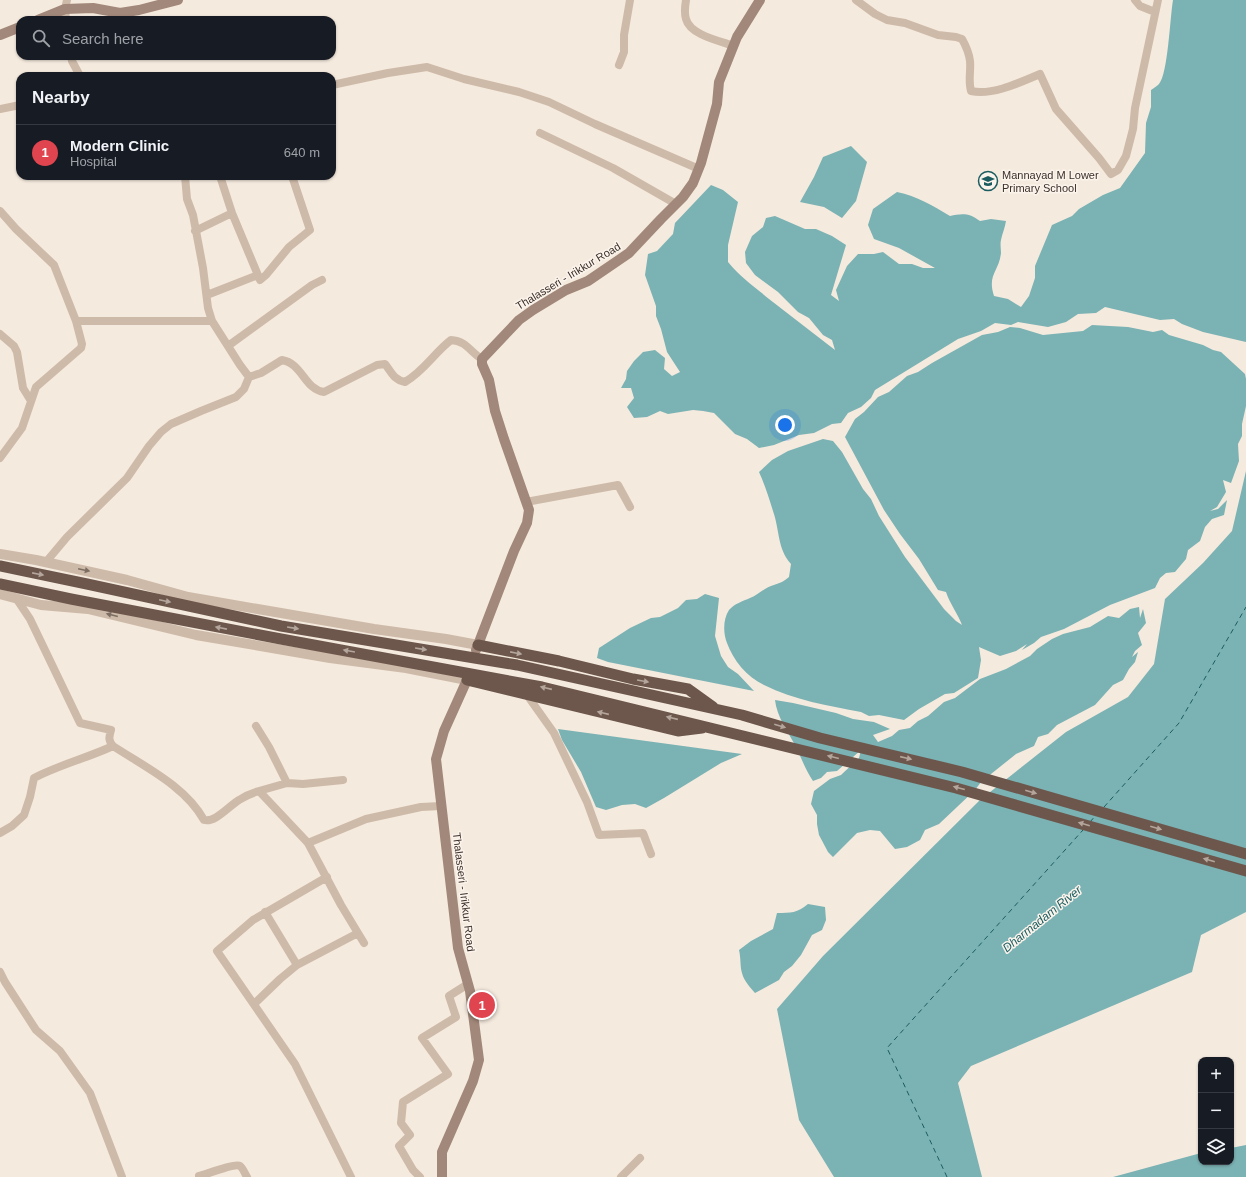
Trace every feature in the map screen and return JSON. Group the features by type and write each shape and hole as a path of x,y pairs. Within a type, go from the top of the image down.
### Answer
{"highway":[{"path":"0,566 281,626 517,665 742,715 820,738 962,772 1246,854"},
{"path":"0,584 273,638 510,680 710,727 956,788 1246,871"},
{"path":"477,648 559,661 633,679 688,689 717,710"},
{"path":"467,680 678,731 710,727"}],"main road":[{"path":"45,16 66,5 120,13 139,10 178,0"},
{"name":"Thalasseri - Irikkur Road","path":"482,360 519,320 566,290 588,281 629,253 683,197 693,183 699,169 717,104 719,82 737,37 760,0"},
{"path":"0,35 16,29"},
{"path":"477,648 514,551 527,523 529,510 495,411 489,380 482,364 482,360"},
{"name":"Thalasseri - Irikkur Road","path":"442,1177 442,1152 473,1081 479,1060 468,984 458,948 436,759 444,731 467,680"}],"street":[{"path":"619,65 624,52 624,35 630,0"},
{"path":"686,0 686,20 692,29 701,34 734,46"},
{"path":"856,0 875,14 887,20 905,23 938,35 956,37 962,40 967,49 970,61 971,91 989,91 1007,87 1040,74 1056,109 1111,174 1118,170 1126,156 1133,129 1135,108 1158,0"},
{"path":"1135,0 1140,6 1155,12"},
{"path":"66,5 66,16"},
{"path":"72,60 78,72"},
{"path":"336,83 427,67 464,79 519,92 550,102 595,124 699,169"},
{"path":"0,109 16,106"},
{"path":"540,133 613,168 676,204"},
{"path":"186,180 188,199 193,215 208,308 212,321 250,377"},
{"path":"221,180 232,213 260,280 290,247 310,230 293,180"},
{"path":"0,211 16,229 54,265 76,320 82,344 81,348 36,387 22,428 0,458"},
{"path":"195,230 232,213"},
{"path":"207,295 258,276"},
{"path":"228,346 312,285 322,280"},
{"path":"76,320 212,321"},
{"path":"0,334 14,346 17,352 23,388 31,401"},
{"path":"46,562 67,537 127,478 149,446 161,432 172,424 236,397 244,389 250,377 261,373 282,360 288,361 295,365 314,389 319,392 324,392 377,365 385,364 394,377 399,381 405,382 422,370 445,344 451,340 459,341 482,360"},
{"path":"526,502 618,486 630,507"},
{"path":"0,554 46,562 127,580 188,597 374,629 446,639 477,648"},
{"path":"0,594 41,604 88,609 196,635 330,658 406,668 467,680"},
{"path":"16,598 30,619 80,723 111,730 109,737 113,746 171,784 188,798 204,820 208,821 215,819 239,800 249,794 259,791 287,783 303,784 343,780"},
{"path":"527,695 554,733 587,802 598,835 643,833 651,854"},
{"path":"256,726 269,747 287,783"},
{"path":"0,833 12,826 24,815 34,778 46,772 93,756 113,746"},
{"path":"259,791 308,843 364,943"},
{"path":"308,843 366,819 421,807 441,806"},
{"path":"327,877 253,920 217,951 295,1064 351,1177"},
{"path":"266,912 297,966"},
{"path":"254,1004 280,979 297,966 358,933"},
{"path":"0,972 36,1030 60,1051 90,1093 122,1177"},
{"path":"420,1177 413,1170 399,1146 410,1135 401,1123 403,1102 448,1074 422,1038 456,1017 449,996 468,984"},
{"path":"621,1177 640,1158"},
{"path":"199,1176 229,1166 237,1165 242,1168 247,1177"}],"water":[{"path":"1173,0 1246,0 1246,342 1203,332 1182,324 1174,319 1160,320 1105,307 1096,313 1078,314 1066,322 1048,327 1018,322 1011,325 995,323 981,331 958,339 875,390 871,398 861,407 848,413 841,423 832,424 814,433 799,435 774,445 759,448 747,439 735,434 714,413 693,410 668,414 660,411 647,417 634,418 627,407 634,398 631,388 621,388 626,379 627,371 643,352 655,350 665,358 664,369 672,376 680,372 667,352 656,316 656,306 645,275 648,254 657,251 673,234 675,223 711,185 723,190 738,202 728,245 728,262 748,282 835,350 832,340 823,335 809,318 798,312 778,292 755,275 746,263 745,252 752,236 763,227 766,218 775,216 805,229 816,229 832,236 846,245 831,295 839,301 836,290 847,266 858,254 874,254 883,252 899,264 912,264 923,268 935,268 899,248 874,239 868,225 873,209 897,192 918,199 950,216 966,214 973,216 980,221 991,219 1006,221 1001,242 1000,259 993,278 992,289 994,296 1008,299 1021,307 1029,296 1035,278 1035,266 1052,225 1072,216 1079,209 1103,195 1120,188 1145,153 1146,123 1151,107 1151,90 1159,84 1165,69"},
{"path":"851,146 867,162 856,201 842,218 824,207 800,202 823,157"},
{"path":"1092,325 1128,327 1153,332 1162,330 1169,335 1221,352 1245,374 1246,406 1242,424 1242,436 1238,444 1239,461 1231,483 1223,480 1226,492 1217,507 1210,511 1218,509 1227,500 1224,515 1212,519 1205,527 1200,541 1188,550 1186,559 1175,572 1166,573 1160,578 1155,588 1110,605 1064,629 1041,637 1022,650 1027,644 1016,651 1000,656 979,647 981,660 978,678 954,693 945,694 919,709 904,720 879,715 869,716 861,712 799,699 764,685 746,673 733,656 726,639 724,626 727,614 736,604 786,580 789,577 791,564 783,552 775,518 759,472 772,460 788,451 823,439 833,441 842,452 863,489 871,499 879,516 905,557 944,609 962,625 946,592 938,590 919,559 884,510 845,437 855,419 878,397 889,392 907,376 918,372 982,335 998,332 1010,327 1020,328 1043,335 1083,331"},
{"name":"Dharmadam River","path":"1246,471 1246,912 1201,935 1192,972 971,1066 958,1083 982,1177 834,1177 799,1120 777,1009 823,956 980,800 1066,732 1128,697 1154,664 1165,599 1203,563 1232,531"},
{"path":"705,594 719,598 715,636 721,656 728,667 738,674 754,691 608,662 597,658 599,648 630,628 651,618 660,617 678,608 686,600 697,599"},
{"path":"1139,607 1140,618 1143,609 1146,623 1138,633 1142,645 1135,651 1132,657 1138,652 1135,662 1123,680 1113,685 1095,705 1057,725 1048,734 1038,737 1034,746 1016,754 981,782 975,790 939,824 925,830 920,840 907,847 895,849 880,831 870,830 857,833 833,857 828,852 819,835 817,815 811,804 814,791 830,779 841,775 859,758 861,750 837,771 827,772 821,778 813,781 780,718 775,700 836,713 853,719 874,722 890,729 873,735 878,742 892,736 899,730 910,728 918,721 928,716 944,702 955,698 980,679 1006,669 1030,656 1037,649 1052,639 1063,634 1090,627 1108,616 1119,618 1130,609"},
{"path":"558,729 742,754 721,763 646,808 635,804 622,805 606,810 596,807 581,772 562,740"},
{"path":"808,904 825,907 826,920 822,930 812,935 801,955 792,966 784,972 779,980 755,993 747,984 743,976 739,950 751,941 773,929 777,913 794,912"},
{"path":"1246,1145 1246,1177 1113,1177 1198,1154 1198,1165 1234,1165 1234,1147"}],"ferry route":[{"path":"1104,807 1179,723 1246,607"},
{"path":"1090,822 1096,815"},
{"path":"947,1177 887,1048 1083,830"}],"place":[{"name":"Mannayad M Lower Primary School","path":"988,181"},
{"name":"Modern Clinic","path":"482,1005"}]}
